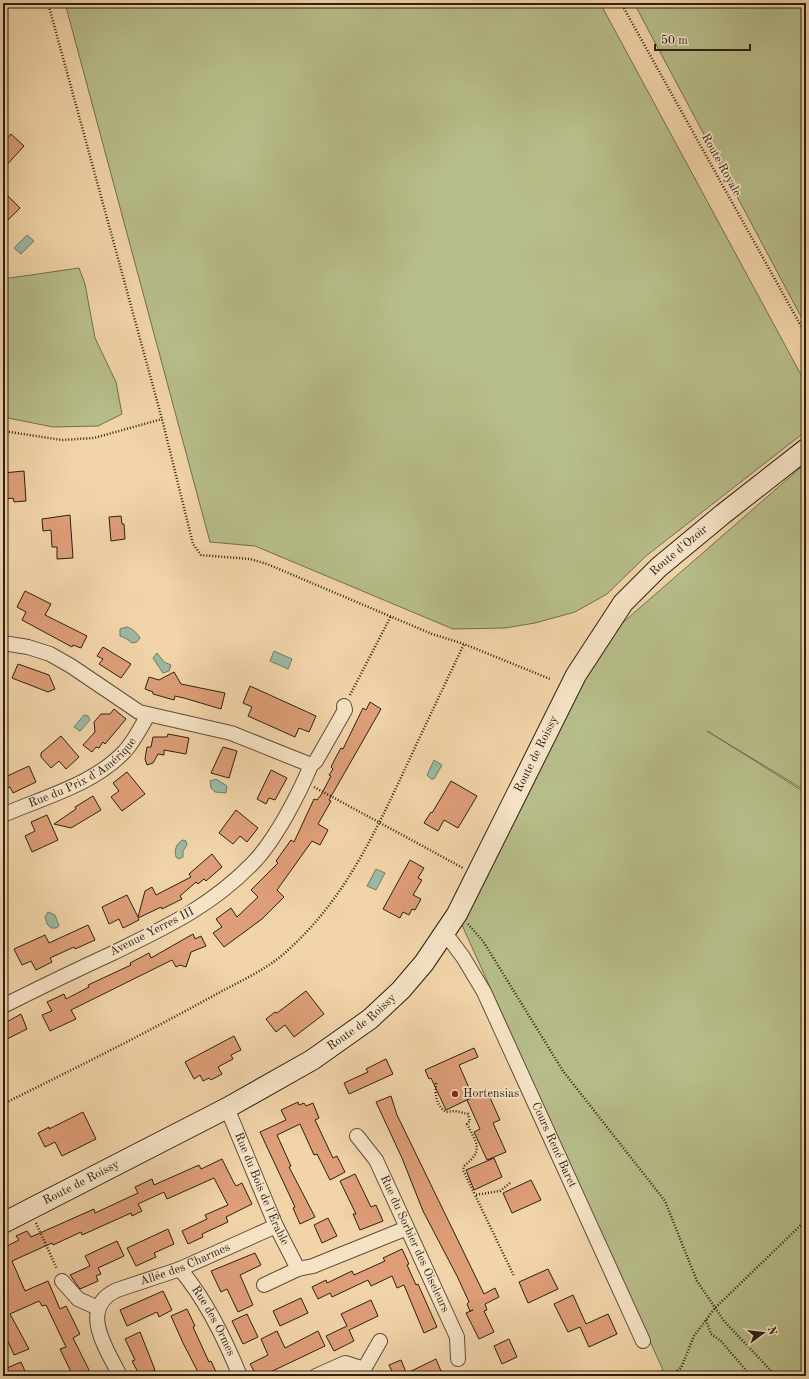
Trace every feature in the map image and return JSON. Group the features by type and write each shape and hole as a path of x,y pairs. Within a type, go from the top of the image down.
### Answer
{"main road":[{"name":"Route d'Ozoir","path":"576,675 623,603 643,582 723,514 806,449"},
{"name":"Route de Roissy","path":"3,1223 227,1108 312,1060 370,1019 401,990 424,963 457,914 576,675"}],"street":[{"path":"3,643 28,647 50,654 71,666 139,712 231,733 311,765"},
{"name":"Avenue Yerres III","path":"3,1006 174,923 210,902 226,888 262,852 304,781 311,765 316,761 345,710 344,706"},
{"name":"Rue du Prix d'Amérique","path":"3,815 78,784 103,770 126,750 148,715"},
{"name":"Cours René Baret","path":"445,933 463,957 484,992 643,1341"},
{"name":"Rue du Bois de l'Érable","path":"227,1108 276,1226 298,1270"},
{"name":"Rue du Sorbier des Oiseleurs","path":"357,1136 376,1160 457,1337 458,1359"},
{"name":"Allée des Charmes","path":"98,1308 113,1292 180,1269 276,1226"},
{"path":"264,1285 298,1270 313,1266 407,1228"},
{"name":"Rue des Ormes","path":"180,1269 188,1279 214,1321 240,1376"},
{"path":"62,1281 78,1299 98,1308 99,1335 120,1376"},
{"path":"316,1376 345,1363 364,1369 380,1341"}],"path":[{"path":"48,3 162,419 193,544 200,554 250,559 267,564 432,634 464,644 550,679"},
{"name":"Route Royale","path":"621,3 806,335"},
{"path":"3,431 62,440 94,438 162,419"},
{"path":"344,706 391,616"},
{"path":"3,1104 113,1050 261,970 288,950 328,907 351,875 380,823 464,644"},
{"path":"304,781 476,875"},
{"path":"457,914 483,941 563,1071 665,1201 697,1281 724,1321 776,1376"},
{"path":"436,1083 435,1092 439,1108 446,1112 455,1110 468,1114 470,1121 468,1124 475,1140 477,1150 475,1156 464,1166 463,1170 514,1276"},
{"path":"475,1195 500,1191 510,1183"},
{"path":"30,1209 62,1281"},
{"path":"670,1376 681,1368 694,1336 716,1308 802,1224 806,1225"},
{"path":"706,1320 711,1334 721,1342 751,1376"}],"green space":[{"path":"65,3 600,3 806,384 806,431 646,556 607,594 575,612 535,623 505,628 453,629 255,546 210,542"},
{"path":"634,3 806,3 806,326"},
{"path":"79,268 85,284 95,338 116,382 122,414 98,426 53,427 3,417 3,279"},
{"path":"806,463 806,791 707,731 806,793 806,1376 651,1376 663,1370 457,914 589,652"}],"shaded area":[{"path":"27,235 34,241 21,254 14,248"},
{"path":"127,627 134,631 140,638 137,642 132,643 120,636 120,629"},
{"path":"274,651 292,659 288,669 270,661"},
{"path":"157,653 164,662 171,665 169,671 163,673 153,658"},
{"path":"84,715 88,716 90,720 80,731 74,727"},
{"path":"434,760 442,765 434,779 431,779 427,775"},
{"path":"216,779 227,786 226,793 215,792 211,788 210,781"},
{"path":"183,840 186,841 187,845 183,851 183,857 179,859 176,857 175,850 177,845"},
{"path":"376,869 385,873 376,890 367,886"},
{"path":"48,912 55,915 59,926 56,928 51,928 47,924 45,917"}],"building":[{"path":"11,134 24,146 3,169 3,143"},
{"path":"3,191 20,208 3,225"},
{"path":"24,471 26,501 14,502 13,498 5,499 3,495 3,473"},
{"path":"70,515 73,558 57,559 57,547 52,547 51,530 43,531 42,519"},
{"path":"121,516 122,524 124,524 125,539 111,541 109,517"},
{"path":"25,591 51,604 45,615 87,636 81,648 73,645 72,647 22,620 26,612 17,607"},
{"path":"103,647 131,664 121,678 99,664 103,659 97,656"},
{"path":"18,664 49,675 55,689 48,692 12,678"},
{"path":"174,672 181,684 225,693 221,709 175,696 174,700 153,694 153,692 145,689 149,677 159,680"},
{"path":"250,686 316,716 309,732 299,728 295,737 248,716 252,707 243,703"},
{"path":"370,702 381,709 329,800 331,801 318,824 328,830 320,845 312,841 277,890 284,897 262,919 224,947 213,933 222,927 216,919 231,908 237,917 258,897 251,890 278,863 276,861 291,840 294,842 314,799 317,800 321,795 331,776 329,775 333,769 331,767 336,757 341,748 343,749 363,708 366,710"},
{"path":"114,709 126,719 105,744 103,742 99,748 96,747 92,752 83,745 95,732 94,722 101,714 110,714"},
{"path":"168,734 189,738 186,754 164,750 164,755 158,754 153,763 147,765 145,759 147,747 151,747 153,737 167,737"},
{"path":"61,736 79,757 66,769 59,761 51,768 41,757 41,753"},
{"path":"223,747 237,751 229,778 211,773"},
{"path":"29,766 36,782 13,793 10,787 3,790 3,778"},
{"path":"271,770 287,778 275,800 269,798 266,804 257,799"},
{"path":"127,772 145,794 122,811 111,797 119,791 113,783"},
{"path":"451,781 477,796 458,828 444,820 438,831 424,823 431,812 432,813"},
{"path":"93,796 101,810 71,828 54,824 76,809 75,807"},
{"path":"236,810 258,828 247,842 240,836 233,844 219,833"},
{"path":"47,815 58,840 32,852 25,836 35,831 31,822"},
{"path":"212,854 222,867 206,881 204,879 198,884 196,882 180,896 182,899 162,909 161,907 138,918 139,920 123,928 119,919 109,924 102,907 127,895 138,917 145,891 152,887 156,895 191,877 189,874"},
{"path":"410,860 424,868 418,878 422,880 413,895 421,899 415,910 412,909 409,915 403,912 400,918 383,909"},
{"path":"88,925 95,940 75,949 74,947 50,958 52,962 36,970 31,961 22,965 14,949 45,935 49,943"},
{"path":"193,934 195,939 201,936 206,946 191,952 186,967 180,965 176,967 172,960 71,1010 76,1019 50,1031 42,1015 52,1011 47,1002 64,994 66,999 89,987 88,985 131,965 130,963 149,953 151,958"},
{"path":"306,991 324,1014 294,1037 285,1025 276,1032 266,1019 275,1012 277,1013"},
{"path":"21,1014 27,1029 3,1041 3,1024"},
{"path":"234,1036 241,1050 231,1055 233,1059 218,1067 222,1074 211,1080 209,1078 203,1081 200,1075 194,1079 185,1062"},
{"path":"474,1048 478,1057 459,1065 473,1097 446,1110 431,1078 429,1079 425,1070"},
{"path":"386,1059 393,1074 349,1094 344,1083 368,1072 366,1069"},
{"path":"487,1091 500,1120 493,1123 506,1152 487,1160 474,1132 480,1129 467,1100"},
{"path":"391,1096 397,1115 484,1294 495,1288 499,1297 485,1304 487,1310 484,1311 494,1332 479,1339 466,1313 473,1310 470,1311 467,1304 469,1302 457,1276 423,1211 402,1158 376,1102"},
{"path":"298,1102 299,1105 304,1103 306,1106 313,1103 319,1118 315,1120 333,1158 337,1156 345,1172 330,1180 317,1154 314,1155 300,1124 277,1135 291,1166 289,1167 315,1217 300,1224 293,1208 295,1207 260,1132 286,1120 281,1110"},
{"path":"83,1112 96,1139 62,1156 55,1142 45,1147 38,1133"},
{"path":"494,1158 502,1177 474,1190 466,1170"},
{"path":"222,1159 236,1186 242,1183 252,1204 226,1217 228,1222 202,1234 203,1237 188,1244 182,1231 207,1219 205,1215 228,1205 214,1178 167,1199 164,1192 138,1204 142,1211 132,1216 131,1213 82,1235 81,1232 12,1261 25,1291 48,1281 60,1309 66,1306 80,1334 73,1338 92,1376 73,1376 60,1349 66,1347 46,1305 42,1306 39,1301 10,1314 29,1349 14,1355 6,1337 3,1339 3,1242 5,1247 19,1240 16,1236 27,1231 31,1237 94,1209 95,1213 138,1193 135,1187 152,1179 154,1185 199,1165 201,1169"},
{"path":"355,1174 371,1207 376,1205 383,1221 360,1230 353,1214 356,1214 340,1181"},
{"path":"531,1180 541,1200 512,1213 503,1193"},
{"path":"328,1218 337,1236 322,1243 314,1225"},
{"path":"168,1229 174,1244 154,1253 156,1257 136,1266 127,1248"},
{"path":"117,1241 124,1256 98,1268 101,1274 96,1276 98,1281 80,1289 70,1275 90,1266 85,1256"},
{"path":"402,1249 409,1264 407,1265 416,1285 418,1284 437,1327 424,1333 404,1285 397,1288 392,1276 371,1286 368,1280 332,1297 330,1293 318,1299 312,1287 326,1280 327,1283 352,1271 354,1275 385,1261 383,1258"},
{"path":"255,1253 261,1265 240,1275 253,1305 238,1312 227,1289 221,1292 211,1271"},
{"path":"548,1269 558,1289 528,1303 519,1282"},
{"path":"163,1291 172,1310 159,1317 157,1312 127,1326 120,1310"},
{"path":"573,1295 586,1324 608,1314 617,1334 589,1347 580,1327 568,1332 554,1304"},
{"path":"301,1298 308,1313 280,1326 273,1311"},
{"path":"371,1300 378,1316 349,1330 354,1341 334,1351 326,1336 347,1326 341,1314"},
{"path":"187,1309 195,1326 193,1327 209,1362 211,1361 218,1376 200,1376 183,1343 171,1316"},
{"path":"247,1314 258,1337 243,1344 232,1321"},
{"path":"277,1331 285,1348 318,1331 325,1346 262,1376 257,1376 250,1364 268,1355 261,1339"},
{"path":"140,1332 155,1370 143,1376 140,1376 132,1361 135,1360 125,1339"},
{"path":"509,1339 517,1357 502,1364 494,1346"},
{"path":"436,1359 443,1376 401,1376"},
{"path":"401,1360 406,1372 394,1376 389,1365"},
{"path":"21,1362 27,1376 10,1376 7,1368"}],"place":[{"name":"Hortensias","path":"455,1094"}]}
